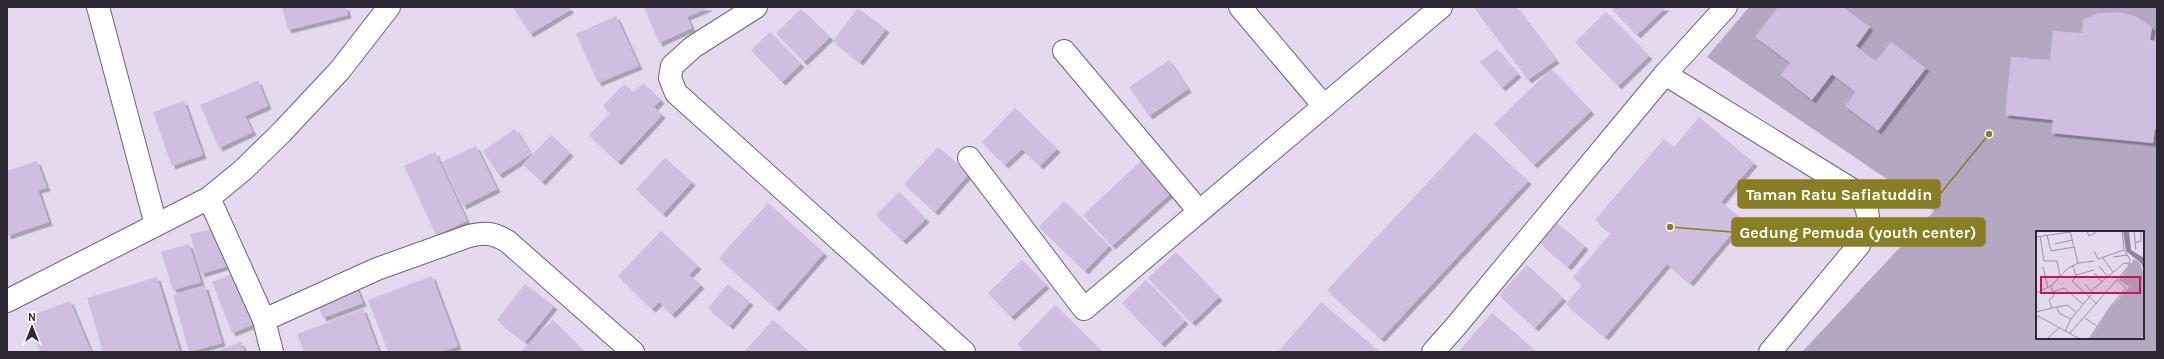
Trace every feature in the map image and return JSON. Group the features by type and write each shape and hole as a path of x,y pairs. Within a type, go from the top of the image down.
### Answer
{"street":[{"path":"98,7 156,226"},
{"path":"7,301 209,198 243,170 281,134 340,70 389,7"},
{"path":"756,7 693,47 672,66 670,78 676,93 964,352"},
{"path":"1240,7 1324,106"},
{"path":"969,158 1084,309 1442,7"},
{"path":"1433,352 1665,74 1726,7"},
{"path":"1064,51 1199,211"},
{"path":"1665,74 1856,192 1866,203 1869,216 1859,245 1770,352"},
{"path":"209,198 264,320 272,352"},
{"path":"264,320 377,269 469,236 481,233 494,233 507,241 633,352"}],"shaded area":[{"path":"1749,7 2157,7 2157,352 1802,352 1934,211 1707,57"}],"building":[{"path":"282,7 346,7 348,15 288,30"},
{"path":"513,7 569,7 570,10 530,34"},
{"path":"644,7 710,7 687,17 692,28 659,43"},
{"path":"1478,7 1516,7 1556,60 1528,80 1475,9"},
{"path":"1610,7 1666,7 1637,35"},
{"path":"1778,7 1843,7 1870,27 1856,46 1876,61 1891,42 1926,68 1878,131 1845,106 1855,92 1832,74 1812,100 1780,75 1790,63 1755,37"},
{"path":"858,8 886,29 860,62 833,41"},
{"path":"801,9 830,37 804,62 776,33"},
{"path":"1606,12 1649,56 1618,86 1575,42"},
{"path":"2117,12 2135,16 2152,27 2150,40 2157,41 2157,130 2155,129 2153,143 2051,133 2053,120 2005,115 2011,57 2050,60 2053,31 2082,33 2083,20 2098,13"},
{"path":"616,16 639,66 598,83 576,34"},
{"path":"770,32 801,64 782,82 751,50"},
{"path":"1497,49 1518,74 1502,88 1480,62"},
{"path":"1169,60 1188,89 1149,116 1129,87"},
{"path":"1551,69 1591,111 1534,165 1494,124"},
{"path":"258,81 268,106 245,116 253,132 219,148 200,105"},
{"path":"643,83 661,100 654,107 662,115 618,162 589,135 610,113 603,106 624,84 634,92"},
{"path":"184,101 203,155 172,166 153,112"},
{"path":"1015,108 1057,149 1040,166 1022,149 1005,165 982,142"},
{"path":"1699,117 1754,163 1721,202 1743,220 1690,283 1667,264 1605,337 1566,304 1582,285 1573,277 1611,233 1595,220 1664,139 1674,147"},
{"path":"515,129 531,154 499,175 483,151"},
{"path":"1475,132 1528,181 1381,339 1327,290"},
{"path":"551,135 570,153 542,182 523,164"},
{"path":"476,146 497,189 463,206 442,162"},
{"path":"938,147 969,174 935,212 904,184"},
{"path":"435,152 467,221 436,235 404,166"},
{"path":"665,158 692,182 663,214 636,189"},
{"path":"37,161 47,188 38,190 49,222 7,236 7,171"},
{"path":"1141,161 1171,193 1112,246 1083,215"},
{"path":"899,192 926,219 903,241 876,215"},
{"path":"1064,201 1109,246 1085,271 1039,227"},
{"path":"768,203 824,253 776,308 719,258"},
{"path":"1557,223 1585,246 1568,267 1540,243"},
{"path":"216,228 227,266 201,274 190,234"},
{"path":"661,231 698,266 689,275 701,285 672,315 659,302 652,309 618,276"},
{"path":"189,244 201,282 173,290 161,252"},
{"path":"1176,252 1219,297 1192,323 1148,278"},
{"path":"1022,260 1046,285 1011,317 988,293"},
{"path":"1527,265 1563,298 1535,328 1499,295"},
{"path":"236,272 257,323 232,333 212,282"},
{"path":"432,276 458,346 442,352 388,352 368,300"},
{"path":"157,277 180,352 103,352 87,298"},
{"path":"1146,280 1185,321 1161,344 1122,303"},
{"path":"355,284 363,303 323,318 315,298"},
{"path":"525,284 554,306 525,342 497,320"},
{"path":"728,284 750,302 730,326 708,308"},
{"path":"205,286 222,343 189,352 173,295"},
{"path":"70,301 91,352 40,352 27,317"},
{"path":"1321,302 1380,352 1278,352"},
{"path":"1055,305 1103,352 1025,352 1017,344"},
{"path":"363,309 379,352 304,352 297,334"},
{"path":"1492,313 1537,352 1458,352"},
{"path":"553,320 585,352 520,352"},
{"path":"773,320 810,352 744,352"},
{"path":"241,342 245,352 214,352"}],"place":[{"name":"Taman Ratu Safiatuddin","path":"1989,134"},
{"name":"Gedung Pemuda (youth center)","path":"1670,227"}]}
